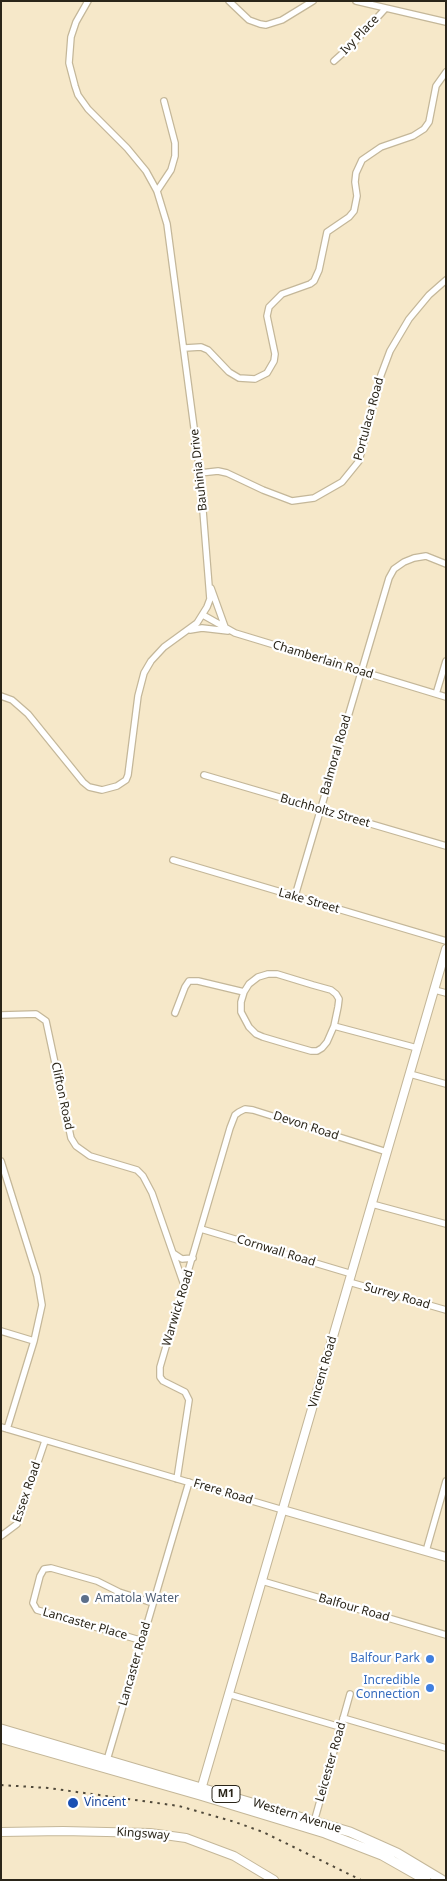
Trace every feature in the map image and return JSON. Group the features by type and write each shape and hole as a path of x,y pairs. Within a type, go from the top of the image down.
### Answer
{"main road":[{"name":"Western Avenue","path":"1,1728 201,1791 380,1844 442,1880"},
{"name":"Western Avenue","path":"1,1738 201,1791"},
{"name":"Western Avenue","path":"313,1825 382,1855 426,1880"}],"street":[{"name":"Bauhinia Drive","path":"1,696 12,700 28,714 83,782 97,790 111,789 122,784 128,775 138,696 144,673 157,654 188,630 203,615 210,599 200,473 169,232 157,191 140,163 88,109 74,86 69,63 70,43 76,22 88,1"},
{"path":"229,1 249,20 266,25 282,20 313,1"},
{"path":"356,1 446,22"},
{"name":"Ivy Place","path":"334,62 385,8"},
{"path":"184,348 201,347 208,350 229,372 239,378 255,379 268,374 275,354 267,316 269,307 282,294 314,281 319,270 327,232 349,217 354,211 357,196 356,173 362,160 381,147 413,136 424,129 429,122 436,86 446,72"},
{"path":"157,191 170,170 175,156 175,143 164,100"},
{"name":"Portulaca Road","path":"200,473 228,473 263,490 292,501 314,498 342,482 359,461 381,375 390,352 409,319 446,280"},
{"name":"Balmoral Road","path":"295,896 360,671 384,594 394,569 404,562 426,556 446,564"},
{"path":"188,630 202,628 227,629 209,584"},
{"name":"Chamberlain Road","path":"203,615 227,629 446,697"},
{"path":"436,694 446,661"},
{"name":"Buchholtz Street","path":"204,775 446,846"},
{"name":"Lake Street","path":"173,860 446,941"},
{"name":"Vincent Road","path":"201,1791 446,949"},
{"path":"268,974 277,974 331,990 339,1000 334,1026 327,1042 316,1051 263,1037 256,1034 245,1021 241,1007 244,992 258,977 268,974"},
{"path":"175,1013 189,981 198,981 244,992"},
{"path":"435,990 446,993"},
{"name":"Clifton Road","path":"1,1015 36,1014 46,1021 71,1138 76,1146 90,1156 137,1170 143,1176 152,1193 184,1286"},
{"path":"334,1026 417,1048"},
{"path":"410,1074 446,1084"},
{"name":"Devon Road","path":"231,1124 239,1112 245,1109 253,1110 387,1152"},
{"name":"Warwick Road","path":"177,1479 190,1400 185,1392 163,1381 160,1373 231,1124"},
{"path":"1,1161 37,1276 41,1296 41,1314 34,1341 4,1428"},
{"path":"372,1204 446,1224"},
{"name":"Cornwall Road","path":"201,1228 350,1278"},
{"path":"173,1254 182,1259 193,1258"},
{"name":"Surrey Road","path":"350,1278 446,1310"},
{"path":"1,1331 34,1341"},
{"name":"Frere Road","path":"4,1428 446,1557"},
{"name":"Essex Road","path":"3,1533 18,1524 44,1441"},
{"path":"426,1551 446,1481"},
{"name":"Lancaster Road","path":"107,1760 189,1482"},
{"name":"Lancaster Place","path":"143,1640 37,1610 33,1603 40,1576 44,1569 51,1568 97,1581 120,1592 153,1603"},
{"name":"Balfour Road","path":"262,1581 446,1635"},
{"path":"228,1694 340,1727"},
{"name":"Leicester Road","path":"313,1825 350,1694"},
{"path":"343,1718 446,1748"},
{"name":"Kingsway","path":"1,1832 150,1833 186,1838 234,1856 274,1880"}],"railway":[{"path":"1,1785 48,1788 179,1806 263,1832 361,1880"}],"place":[{"name":"Amatola Water","path":"85,1599"},
{"name":"Balfour Park","path":"430,1659"},
{"name":"Incredible Connection","path":"430,1688"},
{"name":"Vincent","path":"73,1803"}]}
